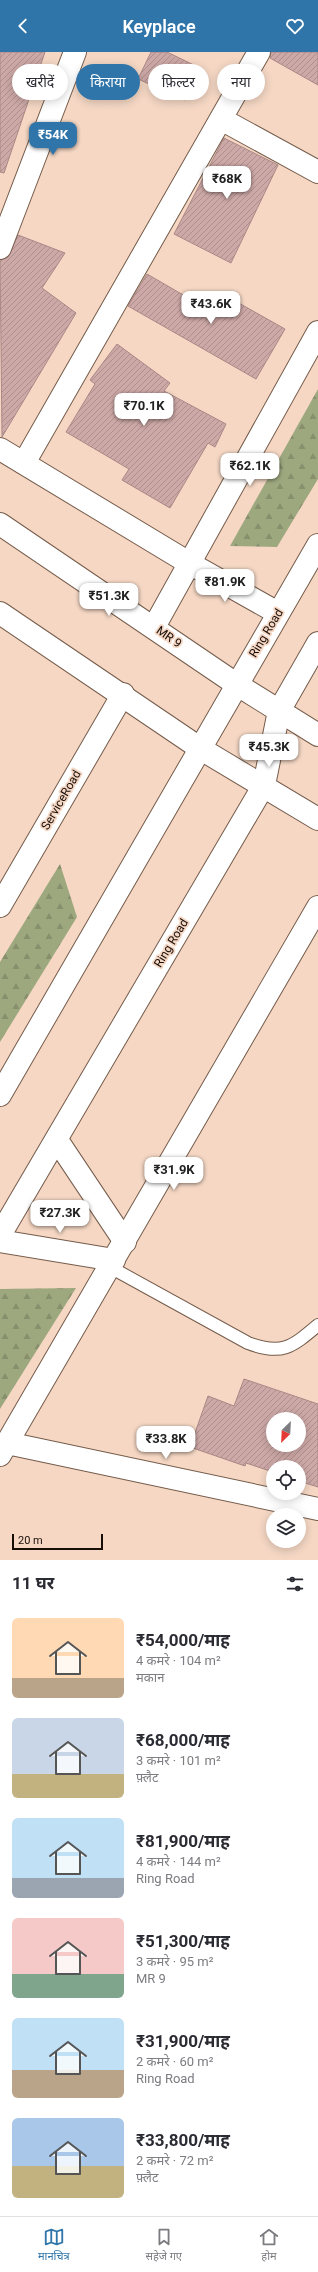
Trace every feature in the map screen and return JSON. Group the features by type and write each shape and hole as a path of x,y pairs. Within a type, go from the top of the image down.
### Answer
{"street":[{"path":"0,248 75,52"},
{"path":"24,463 259,52"},
{"path":"221,118 318,172"},
{"path":"154,626 318,332"},
{"path":"0,449 189,563 278,613"},
{"name":"MR 9","path":"0,524 154,626 236,684 318,735"},
{"name":"Ring Road","path":"0,1095 201,749 236,684 318,545"},
{"path":"0,613 122,694 201,749 264,785 318,819"},
{"name":"Ring Road","path":"0,1234 57,1140 264,785 279,711 318,643"},
{"name":"ServiceRoad","path":"0,906 122,694"},
{"path":"318,907 4,1449 318,1509"},
{"path":"57,1140 116,1257"},
{"path":"0,1241 116,1257"}],"lane":[{"path":"116,1257 248,1343 263,1349 286,1348 300,1341 318,1325"}],"green space":[{"path":"318,389 318,479 277,547 230,546"},
{"path":"60,864 77,917 0,1042 0,962"},
{"path":"76,1288 0,1409 0,1289"}],"building":[{"path":"0,52 45,52 41,64 12,64 12,100 29,100 4,173 0,172"},
{"path":"151,52 167,52 192,64 148,64 148,83 140,80 140,75"},
{"path":"271,52 318,52 318,85 270,58"},
{"path":"224,138 278,165 231,263 174,234"},
{"path":"18,235 65,253 42,288 76,313 2,437 0,260 8,257"},
{"path":"147,274 211,311 221,293 285,329 256,379 128,306"},
{"path":"117,344 170,383 164,391 226,424 215,447 208,443 170,508 122,480 129,469 66,432 95,384 90,380"},
{"path":"244,1379 318,1404 318,1487 306,1483 306,1460 266,1460 266,1470 246,1463 245,1466 190,1447 208,1396 234,1406"}]}
